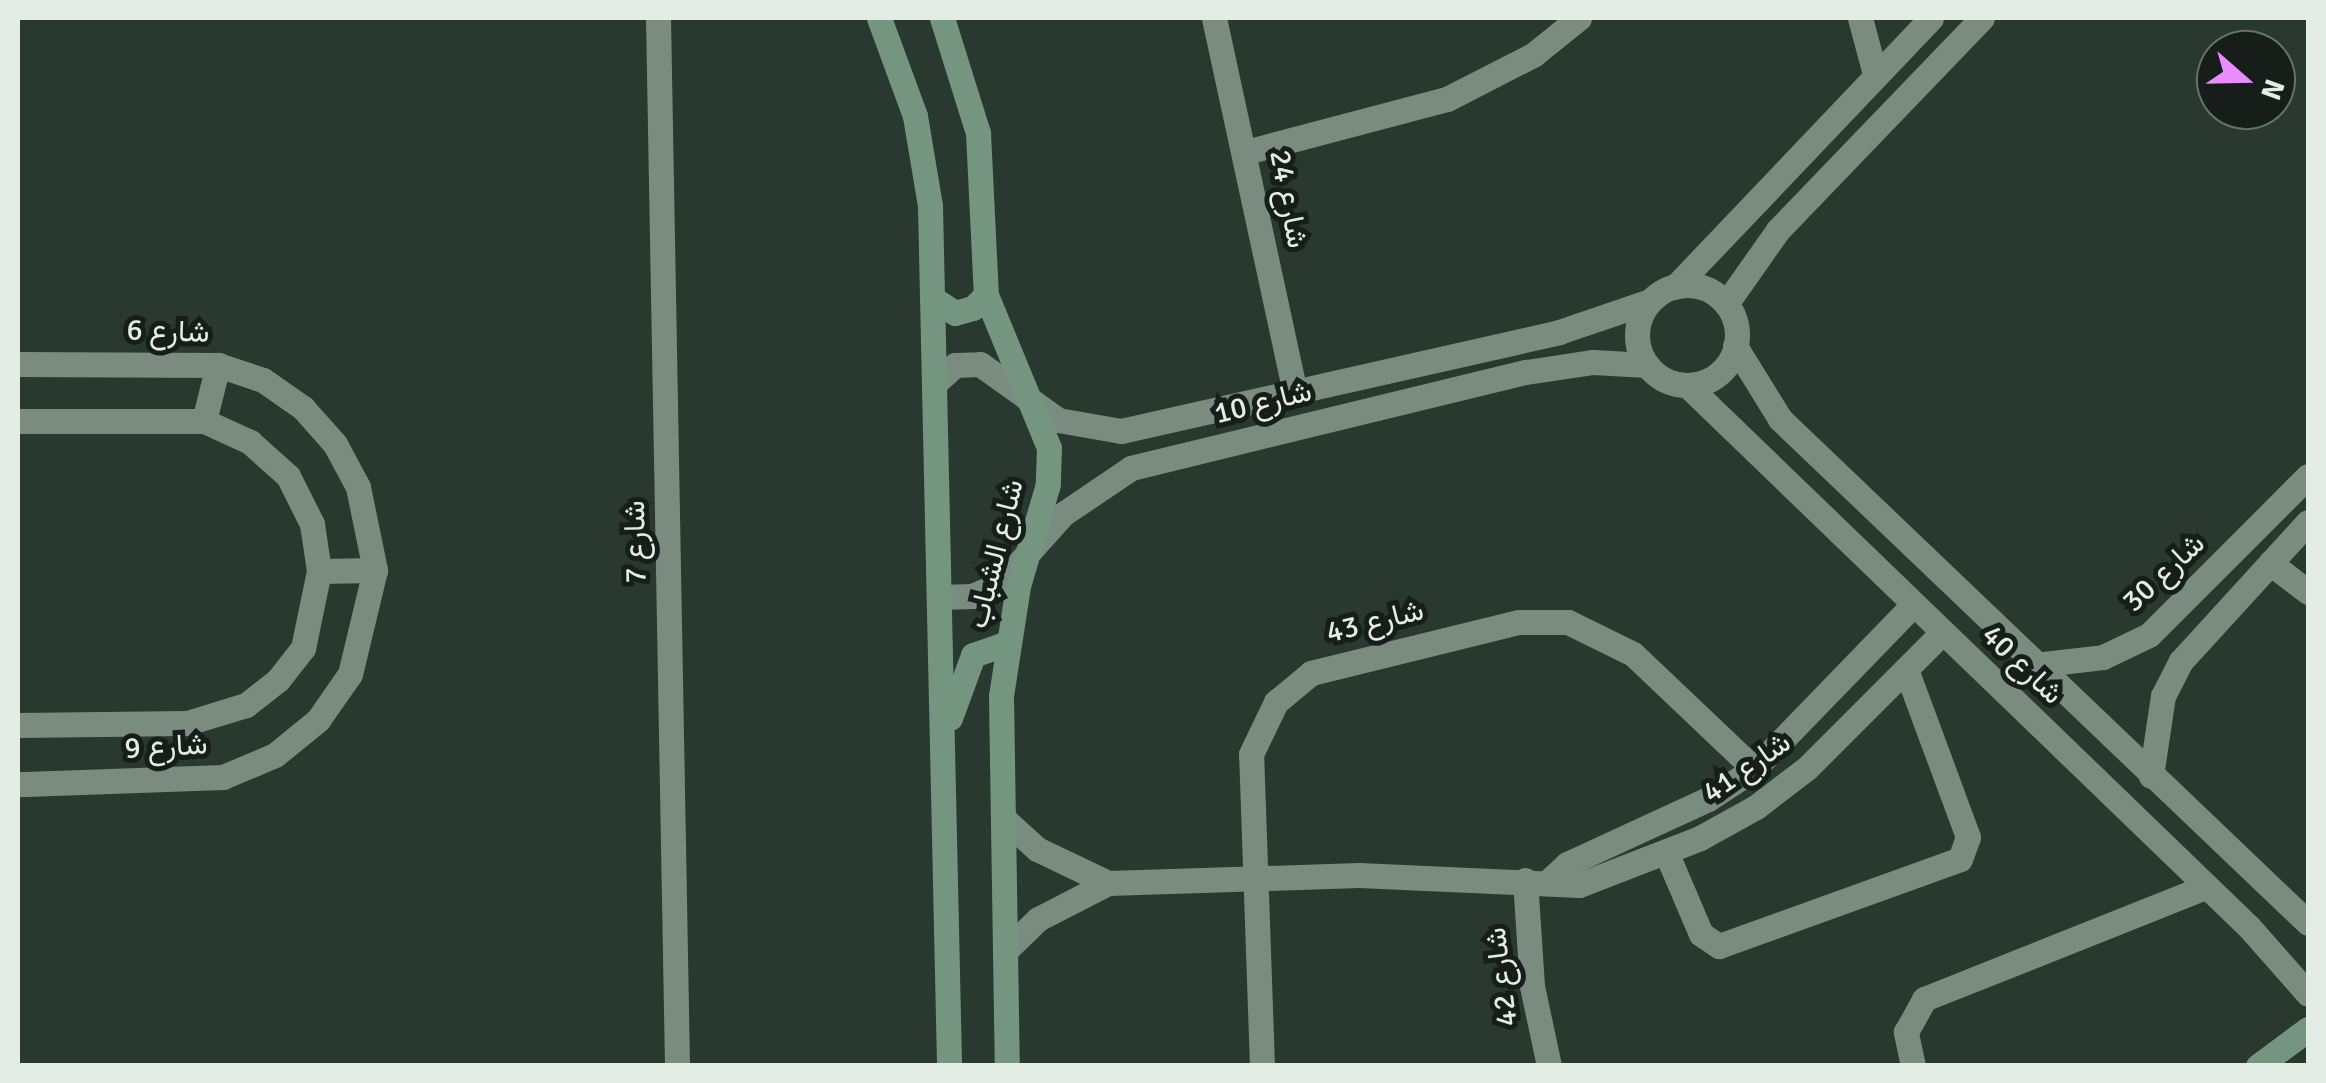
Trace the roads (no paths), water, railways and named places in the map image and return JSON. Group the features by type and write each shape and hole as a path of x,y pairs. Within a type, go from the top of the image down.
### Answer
{"street":[{"name":"شارع 7","path":"658,18 677,1066"},
{"name":"شارع الشباب","path":"879,18 898,60 924,156 932,298 949,1066"},
{"name":"شارع الشباب","path":"942,18 978,133 986,295 1037,408 1050,466 1007,644 1003,818 1007,1066"},
{"name":"شارع 24","path":"1214,18 1295,393"},
{"path":"1246,152 1447,99 1533,55 1579,18"},
{"path":"1860,18 1875,74"},
{"path":"1675,286 1703,288 1726,304 1735,346 1712,378 1687,385 1646,365 1637,332 1650,301 1675,286 1930,18"},
{"path":"1726,304 1794,213 1982,18"},
{"path":"1767,185 1794,213"},
{"path":"932,298 955,313 974,308 986,295"},
{"name":"شارع 10","path":"934,384 955,365 980,364 1037,408 1078,427 1121,432 1543,335 1650,301"},
{"path":"1543,335 1551,367"},
{"name":"شارع 40","path":"1735,346 1766,403 2275,898 2308,923"},
{"name":"شارع 6","path":"18,364 218,365 263,380 303,408 335,444 358,487 374,570"},
{"path":"204,421 218,365"},
{"name":"شارع 10","path":"940,597 988,591 1011,575 1028,552 1084,497 1131,468 1551,367 1646,365"},
{"name":"شارع 40","path":"1687,385 2249,927 2308,994"},
{"path":"18,421 204,421 250,442 288,476 312,524 319,572 374,570"},
{"path":"1121,432 1131,468"},
{"path":"1804,501 1835,472"},
{"name":"شارع 30","path":"2036,666 2119,651 2175,611 2308,476"},
{"path":"2151,776 2164,696 2201,638 2308,522"},
{"path":"2270,563 2308,592"},
{"name":"شارع 9","path":"18,784 223,776 275,755 318,720 350,674 374,570"},
{"name":"شارع 9","path":"18,725 187,724 246,705 278,680 303,648 319,572"},
{"name":"شارع 41","path":"1537,880 1708,799 1754,770 1913,606"},
{"path":"2175,611 2201,638"},
{"name":"شارع 43","path":"1262,1066 1252,878 1252,754 1265,718 1292,686 1331,664 1519,622 1568,622 1614,640 1754,770"},
{"name":"شارع 41","path":"1005,951 1038,919 1108,883 1252,878 1537,880 1580,885 1729,824 1782,788 1942,633"},
{"path":"943,738 973,655 1007,644"},
{"path":"1666,852 1700,934 1719,946 1960,858 1968,836 1906,669"},
{"name":"شارع 41","path":"1003,818 1037,849 1108,883"},
{"name":"شارع 42","path":"1537,880 1532,986 1549,1066"},
{"path":"1913,1066 1906,1032 1924,999 2206,887"},
{"path":"2249,927 2275,898"},
{"path":"2258,1066 2308,1030"}]}
